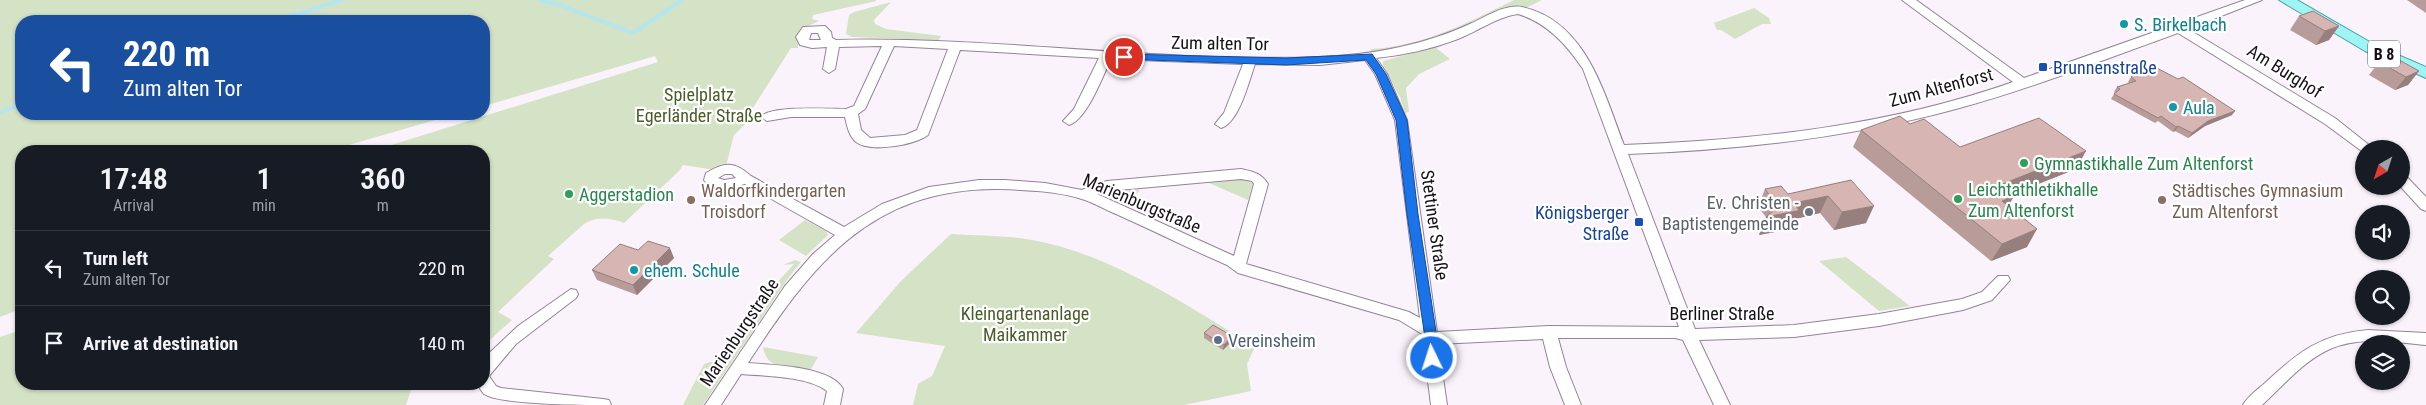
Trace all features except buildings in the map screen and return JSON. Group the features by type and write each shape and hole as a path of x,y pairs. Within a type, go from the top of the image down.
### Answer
{"main road":[{"name":"B 8","path":"2286,0 2357,41 2426,73"}],"street":[{"path":"1908,0 2022,83"},
{"name":"Zum Altenforst","path":"1621,150 1684,147 1826,132 1941,109 2022,83 2256,0"},
{"name":"Zum alten Tor","path":"829,68 832,43 890,42 1106,56 1250,61 1320,61 1369,57 1405,51 1444,40 1510,10 1520,10 1537,16 1553,27 1574,47 1589,69 1621,150"},
{"name":"Am Burghof","path":"2180,28 2330,121 2356,140"},
{"path":"767,117 791,113 851,113 859,109 864,102 890,42"},
{"path":"851,113 856,132 861,139 871,144 911,138 924,132 955,46"},
{"path":"1068,121 1080,111 1106,56"},
{"name":"Stettiner Straße","path":"1369,57 1381,74 1401,120 1439,405"},
{"path":"1221,124 1230,115 1250,61"},
{"path":"1621,150 1689,335 1711,386 1722,405"},
{"path":"1084,195 1097,188 1108,186 1241,174 1256,177 1261,184 1238,266"},
{"path":"746,179 843,233"},
{"name":"Marienburgstraße","path":"712,405 784,296 805,270 843,233 885,207 918,194 948,187 1005,184 1084,195 1136,217 1243,269 1404,316 1430,334"},
{"path":"2410,189 2426,206"},
{"name":"Berliner Straße","path":"1430,334 1675,332 1689,335 1794,331 1896,317 1963,304 1988,296 2003,280"},
{"path":"490,362 502,349 571,294"},
{"path":"1549,332 1558,367 1573,405"},
{"path":"2251,405 2303,359 2326,344 2355,337 2392,336 2426,339"},
{"path":"737,368 818,378 832,384 835,389 832,405"},
{"path":"490,390 500,394 603,405"}],"green space":[{"name":"Spielplatz Egerländer Straße","path":"0,0 877,1 813,15 812,19 819,21 801,29 798,48 791,48 749,114 756,114 734,135 726,166 715,170 683,165 624,223 604,219 589,221 584,224 548,256 554,259 498,312 512,320 490,340 490,145 391,145 472,120 490,120 490,114 658,62 655,56 490,104 490,15 15,15 15,120 435,120 349,145 15,145 15,311 0,317"},
{"path":"1514,0 1542,0 1526,8 1506,8 1446,35 1373,53 1370,49 1408,44 1445,32"},
{"path":"891,2 874,20 875,24 886,29 941,36 939,40 852,37 846,34 849,15"},
{"path":"1754,8 1769,18 1771,24 1762,24 1735,39 1721,30 1717,30 1714,23"},
{"path":"1435,47 1450,59 1419,74 1406,88 1409,112 1405,113 1400,97 1383,66 1383,61"},
{"path":"1243,179 1253,183 1248,200 1209,183"},
{"path":"1140,190 1132,199 1134,201 1128,209 1106,197 1110,191"},
{"path":"805,220 826,231 828,235 806,256 779,240"},
{"name":"Kleingartenanlage Maikammer","path":"951,234 1022,238 1061,247 1091,257 1148,283 1255,347 1247,364 1251,391 1184,405 913,405 918,384 932,376 945,346 856,333 901,281"},
{"path":"1846,257 1910,306 1879,311 1819,261"},
{"path":"795,260 801,262 703,405 683,405 704,364 714,361 745,318 794,264 783,265"},
{"path":"15,332 15,390 411,390 406,405 0,405 0,337"},
{"path":"763,347 818,357 810,371 788,369 780,367 769,360 765,355"}],"waterway":[{"path":"294,15 342,0"},
{"path":"539,0 557,4 633,33 682,0"},
{"path":"0,112 15,107"}],"place":[{"name":"S. Birkelbach","path":"2124,24"},
{"name":"Brunnenstraße","path":"2043,67"},
{"name":"Aula","path":"2173,107"},
{"name":"Gymnastikhalle Zum Altenforst","path":"2024,163"},
{"name":"Aggerstadion","path":"569,194"},
{"name":"Leichtathletikhalle Zum Altenforst","path":"1958,199"},
{"name":"Waldorfkindergarten Troisdorf","path":"691,200"},
{"name":"Städtisches Gymnasium Zum Altenforst","path":"2162,200"},
{"name":"Ev. Christen - Baptistengemeinde","path":"1809,212"},
{"name":"Königsberger Straße","path":"1639,222"},
{"name":"ehem. Schule","path":"634,270"},
{"name":"Vereinsheim","path":"1218,340"}],"route":[{"path":"1124,57 1286,62 1369,57 1381,74 1401,120 1412,214 1431,338 1432,358"}]}
